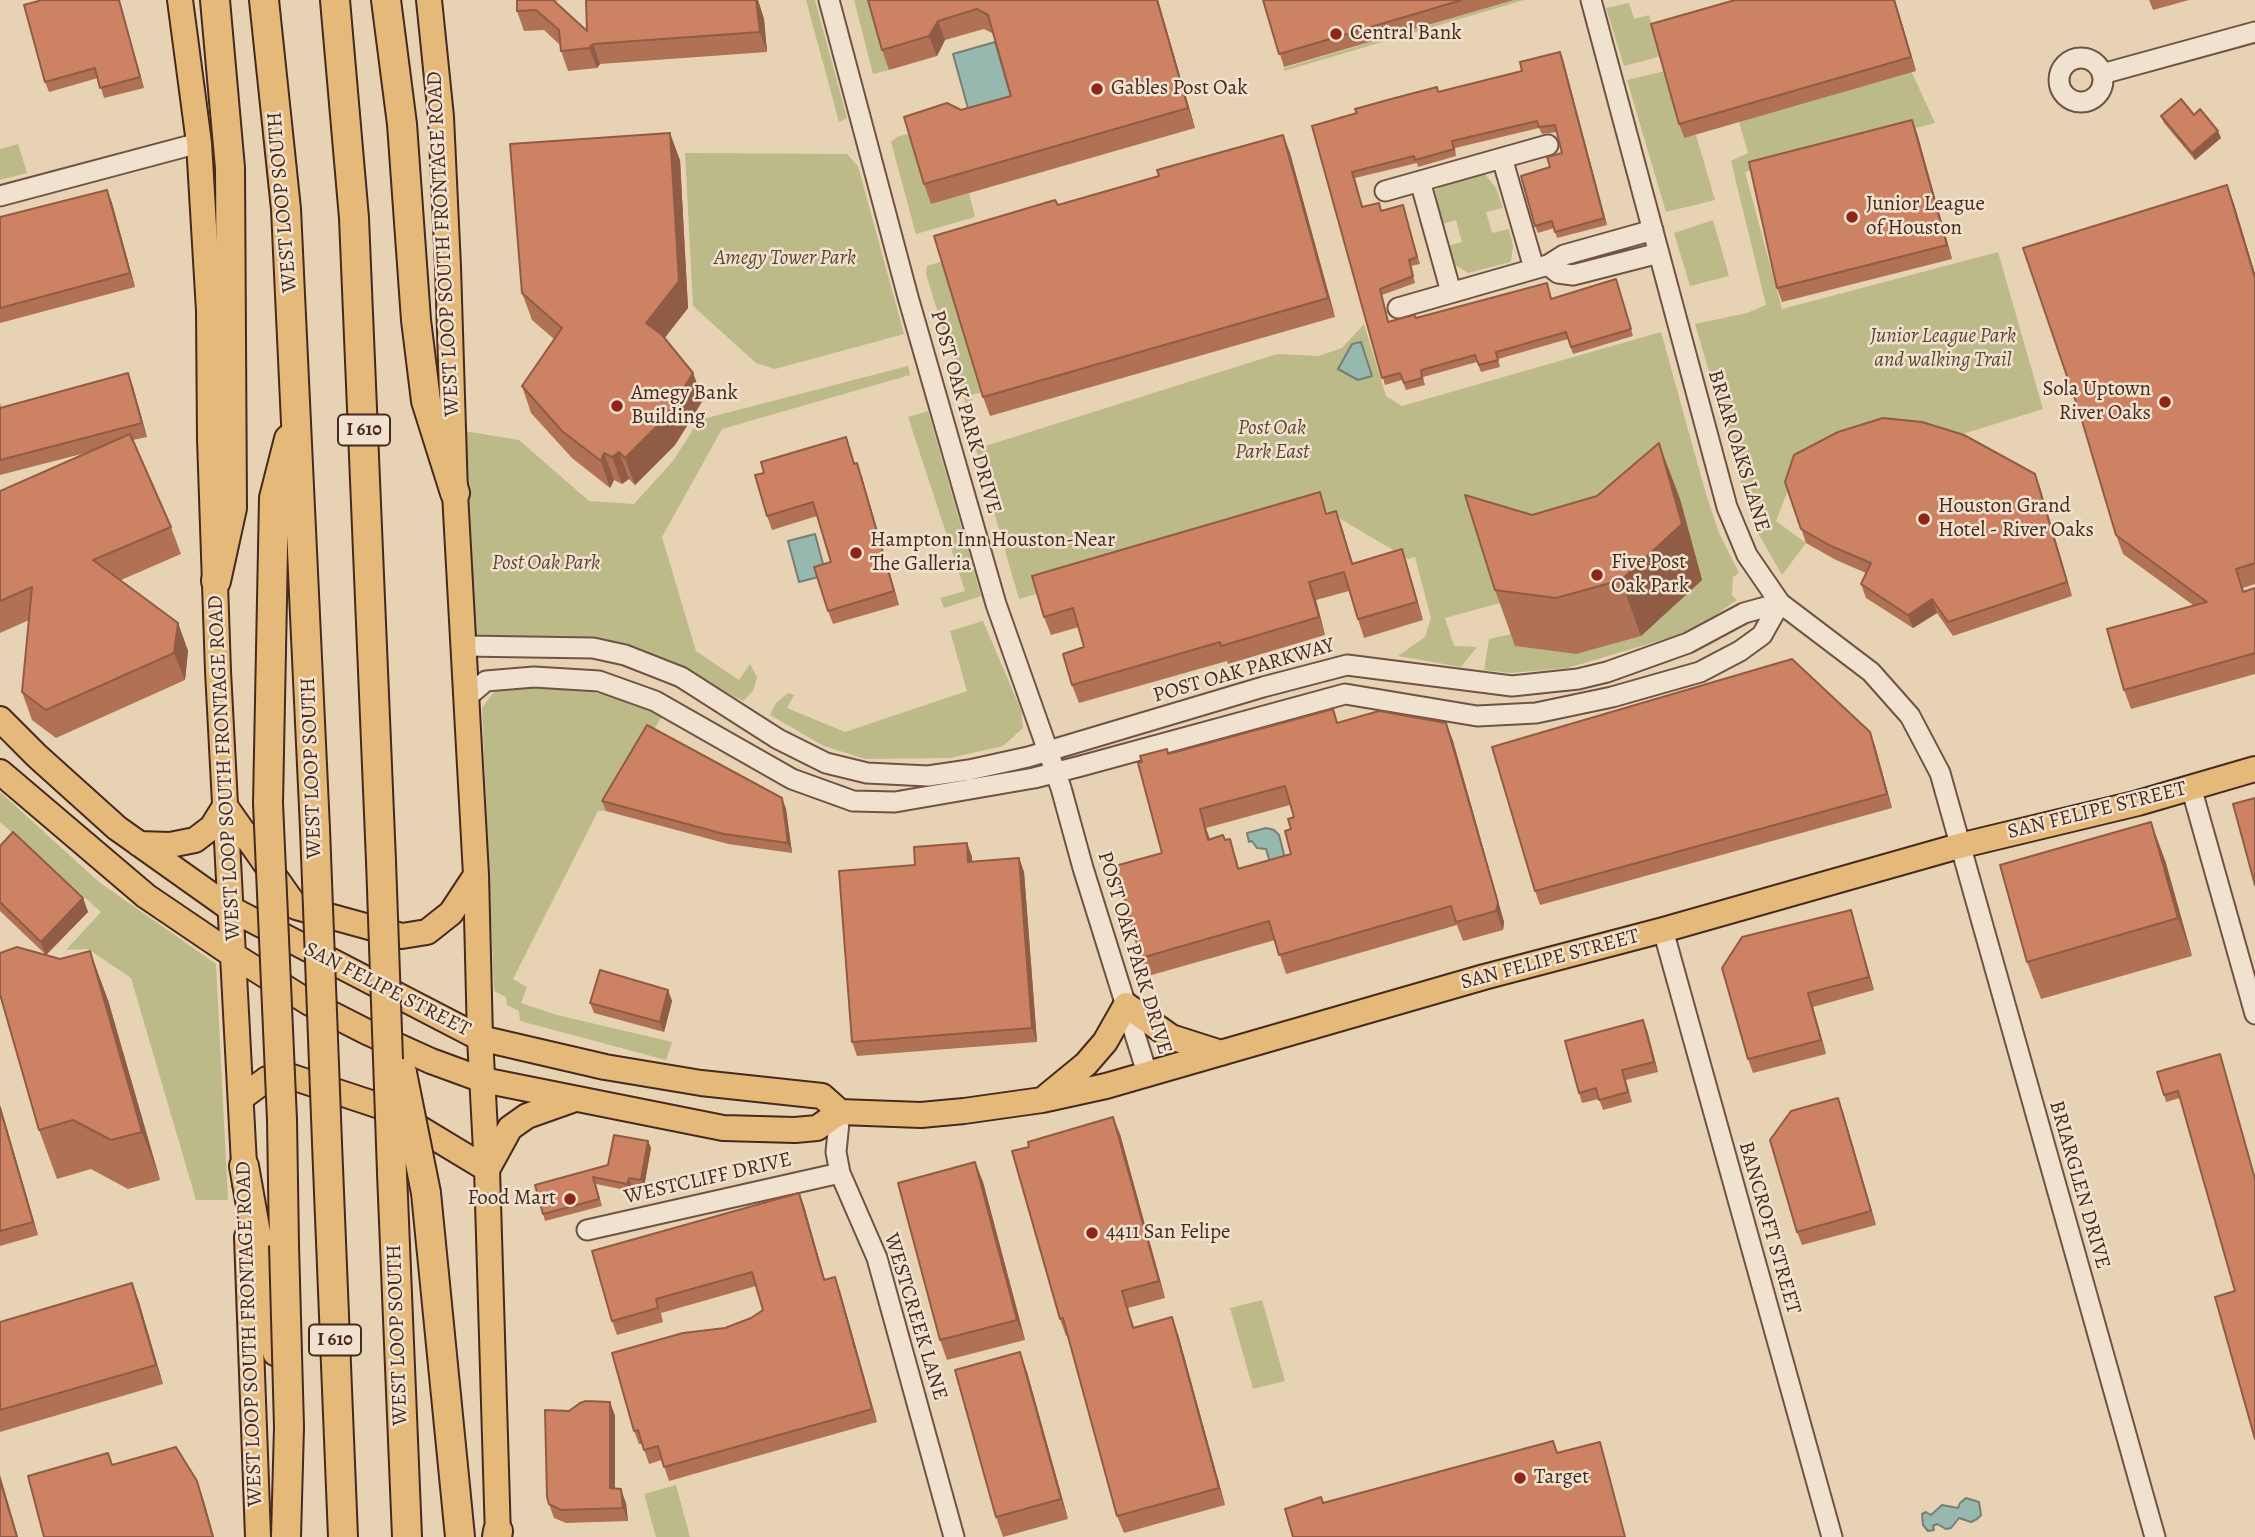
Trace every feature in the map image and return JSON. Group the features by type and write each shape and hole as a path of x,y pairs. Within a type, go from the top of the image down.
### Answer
{"highway":[{"path":"215,0 230,168 232,494 232,508 216,581"},
{"name":"WEST LOOP SOUTH","path":"264,0 286,209 297,405 343,1537"},
{"name":"WEST LOOP SOUTH","path":"335,0 354,218 407,1537"},
{"path":"386,0 402,124 416,320 426,401 455,492"},
{"path":"286,1537 289,1427 282,1120 268,803 274,498 297,405"},
{"path":"385,985 426,1194 460,1537"},
{"path":"244,1166 275,1329 297,1537"}],"main road":[{"name":"WEST LOOP SOUTH FRONTAGE ROAD","path":"180,0 200,143 209,311 210,439 225,806 244,1166 258,1537"},
{"name":"WEST LOOP SOUTH FRONTAGE ROAD","path":"429,0 441,117 455,492 476,875 498,1535"},
{"name":"SAN FELIPE STREET","path":"0,719 108,820 231,909 480,1038 605,1067 701,1083 822,1096 840,1112"},
{"name":"SAN FELIPE STREET","path":"0,772 138,889 233,955 308,1002 431,1061 483,1080 723,1128 817,1128 840,1112 921,1115 964,1111 1042,1100 1106,1086 1484,977 1959,846 2191,788 2255,769"},
{"path":"139,844 170,845 195,840 212,827 225,806 296,907 402,936 427,932 451,913 476,875"},
{"path":"1042,1100 1098,1051 1126,1004 1171,1037 1221,1053"},
{"path":"241,1098 267,1079 286,1075 386,1108 487,1169 510,1128 527,1116 577,1098"}],"street":[{"name":"POST OAK PARK DRIVE","path":"830,0 908,297 983,560 1049,751 1147,1073"},
{"name":"BRIAR OAKS LANE","path":"1591,0 1727,507 1746,555 1780,603 1871,672 1910,716 1940,773 1959,846"},
{"path":"2102,74 2255,32"},
{"path":"0,196 200,143"},
{"path":"1385,191 1548,145"},
{"path":"1502,158 1541,267"},
{"path":"1420,181 1451,292"},
{"path":"1398,308 1541,267 1564,255 1653,230"},
{"path":"1541,267 1573,275 1659,253"},
{"path":"467,697 486,681 534,677 599,681 655,701 792,779 853,801 895,802 1055,772 1345,694 1477,716 1536,713 1612,697 1700,672 1740,651 1762,635 1780,603"},
{"name":"POST OAK PARKWAY","path":"464,646 593,648 625,655 681,677 778,739 826,763 867,773 928,776 969,770 1049,751 1262,687 1347,665 1512,686 1578,679 1607,672 1688,643 1744,613 1780,603"},
{"path":"737,748 752,723"},
{"path":"2191,788 2255,1014"},
{"name":"BRIARGLEN DRIVE","path":"1959,846 2155,1537"},
{"name":"BANCROFT STREET","path":"1662,930 1832,1537"},
{"name":"WESTCREEK LANE","path":"840,1112 836,1152 840,1173 877,1258 954,1537"},
{"name":"WESTCLIFF DRIVE","path":"587,1230 840,1173"}],"green space":[{"path":"806,0 815,0 847,118 839,122"},
{"path":"854,0 869,0 889,70 873,74"},
{"path":"1514,0 1524,0 1284,71 1284,68"},
{"path":"1629,3 1634,19 1649,15 1661,56 1624,66 1606,8"},
{"name":"Junior League Park and walking Trail","path":"1908,64 1935,123 1745,172 1782,309 1998,252 2043,409 1953,437 1902,419 1846,434 1800,459 1776,521 1806,543 1782,575 1754,526 1695,324 1747,313 1766,305 1731,161 1748,153 1736,111"},
{"path":"1665,71 1683,137 1696,135 1715,200 1666,212 1627,80"},
{"path":"907,134 912,137 931,204 969,193 975,217 916,234 891,142"},
{"path":"18,144 27,173 0,180 0,149"},
{"name":"Amegy Tower Park","path":"685,153 847,154 858,166 904,334 775,369 756,363 693,306"},
{"path":"1485,174 1496,188 1503,208 1486,212 1492,233 1509,229 1513,246 1511,262 1468,273 1452,263 1448,246 1462,242 1456,220 1442,224 1435,190 1453,180"},
{"path":"1713,220 1729,276 1690,286 1674,233"},
{"path":"943,261 983,392 971,395 975,411 967,408 926,274 927,266"},
{"name":"Post Oak Park East","path":"1364,324 1386,396 1402,406 1661,332 1706,494 1719,533 1739,573 1733,577 1732,595 1737,600 1678,635 1568,668 1510,673 1484,670 1489,639 1511,634 1516,646 1576,654 1617,552 1500,603 1445,618 1454,646 1477,647 1461,667 1398,656 1425,637 1431,618 1415,557 1408,559 1327,511 1019,599 976,449 1277,354 1319,356 1342,348"},
{"name":"Post Oak Park","path":"908,366 910,375 722,429 662,537 696,651 739,680 750,664 757,677 753,691 743,701 683,670 611,642 473,640 464,431 519,440 589,501 634,504 673,461 699,420"},
{"path":"928,411 981,596 944,608 940,598 965,591 908,417"},
{"path":"983,621 1021,710 1023,728 1003,746 950,758 865,759 824,746 770,715 776,703 788,693 794,695 787,708 845,732 967,691 950,631"},
{"path":"568,687 622,698 662,716 606,811 598,811 513,979 527,987 521,1003 557,1015 672,1042 666,1060 520,1021 519,1011 507,1005 506,997 494,991 482,708 493,693 503,688"},
{"path":"0,792 99,882 216,964 228,1200 196,1200 131,978 88,949 66,950 101,912 0,822"},
{"path":"1262,1300 1285,1381 1253,1389 1230,1308"},
{"path":"676,1485 690,1537 656,1537 644,1494"}],"water":[{"path":"995,42 1012,100 969,112 953,54"},
{"path":"1361,342 1372,376 1358,380 1338,369 1352,344"},
{"path":"815,534 826,575 799,582 788,541"},
{"path":"1266,828 1279,835 1285,858 1270,862 1266,849 1257,848 1252,841 1249,842 1247,833"},
{"path":"1966,1498 1979,1502 1981,1515 1977,1519 1971,1522 1959,1518 1951,1528 1946,1529 1937,1524 1933,1526 1934,1530 1928,1531 1923,1525 1922,1514 1926,1512 1931,1515 1942,1505 1958,1508"}],"building":[{"path":"42,0 119,0 140,77 100,88 95,68 45,82 24,5"},
{"path":"517,0 553,0 587,31 586,0 756,0 760,32 593,44 589,48 561,51 559,30 536,10 517,11"},
{"name":"Gables Post Oak","path":"868,0 1157,0 1188,108 924,184 904,117 947,103 961,110 1011,96 988,15 977,9 938,21 929,36 882,50"},
{"name":"Central Bank","path":"1263,0 1462,0 1279,54"},
{"path":"1735,0 1894,0 1911,57 1679,124 1651,24"},
{"path":"1560,52 1604,218 1555,232 1552,221 1535,226 1521,176 1550,167 1547,157 1562,153 1555,125 1539,127 1537,121 1452,141 1454,149 1415,160 1414,156 1352,172 1362,207 1379,203 1381,211 1403,205 1417,257 1409,260 1413,276 1380,289 1388,322 1414,315 1416,318 1547,283 1551,299 1616,279 1631,329 1571,347 1566,332 1496,352 1498,360 1479,365 1475,355 1421,370 1422,378 1404,383 1400,373 1382,378 1312,126 1357,113 1355,109 1437,87 1438,92 1522,71 1520,62"},
{"path":"2181,99 2194,115 2200,109 2218,131 2192,153 2161,116"},
{"name":"Junior League of Houston","path":"1912,120 1947,245 1777,288 1749,162"},
{"path":"670,133 679,281 646,323 662,335 693,373 665,418 625,458 619,452 612,457 604,453 601,461 562,431 522,386 562,328 522,293 510,144"},
{"path":"1283,135 1328,298 983,397 934,236 1055,200 1058,205 1159,176 1157,170"},
{"name":"Sola Uptown River Oaks","path":"2227,185 2255,278 2255,563 2236,569 2243,592 2255,588 2255,653 2124,690 2107,629 2207,602 2116,535 2080,414 2023,248"},
{"path":"107,190 130,273 0,308 0,217"},
{"path":"128,373 142,423 0,460 0,408"},
{"name":"Houston Grand Hotel - River Oaks","path":"1883,418 1922,422 1964,435 2035,474 2067,582 1948,622 1932,599 1908,615 1861,584 1871,563 1831,546 1801,529 1785,482 1794,455 1838,432"},
{"path":"130,434 171,527 93,560 178,623 174,653 46,710 22,692 32,587 0,601 0,491"},
{"name":"Hampton Inn Houston-Near The Galleria","path":"846,437 854,464 857,463 894,591 828,611 814,567 831,562 813,502 767,516 755,475 764,473 761,462"},
{"path":"1659,443 1682,524 1621,580 1556,598 1495,590 1465,495 1532,515 1597,496"},
{"path":"1320,492 1326,514 1336,511 1352,564 1402,549 1417,602 1358,619 1344,572 1309,582 1319,617 1221,646 1220,642 1072,685 1063,654 1084,647 1073,608 1044,617 1032,576"},
{"path":"1792,659 1870,732 1887,794 1535,891 1492,747"},
{"path":"1333,709 1337,723 1379,711 1446,723 1498,903 1496,911 1456,922 1451,906 1279,955 1269,921 1141,958 1115,866 1162,853 1138,763 1142,762 1140,756 1167,749 1168,754","holes":["1285,786 1294,817 1288,819 1291,829 1285,831 1291,854 1238,869 1230,839 1225,840 1223,835 1208,840 1200,809"]},
{"path":"647,725 782,798 788,843 724,834 602,801"},
{"path":"2255,798 2255,885 2233,804"},
{"path":"2151,822 2178,918 2027,962 2000,865"},
{"path":"13,832 83,898 41,942 0,902 0,846"},
{"path":"967,843 968,862 1019,858 1032,1028 852,1042 839,871 915,865 914,847"},
{"path":"1851,910 1869,977 1808,993 1821,1040 1748,1059 1722,968 1742,937"},
{"path":"17,947 60,959 90,951 142,1132 111,1140 73,1120 39,1130 0,994 0,953"},
{"path":"600,970 668,990 660,1022 590,1003"},
{"path":"1643,1020 1654,1062 1622,1070 1628,1092 1599,1100 1596,1088 1579,1093 1565,1041"},
{"path":"2220,1054 2255,1179 2255,1439 2215,1297 2235,1291 2178,1091 2164,1095 2157,1072"},
{"path":"1838,1098 1871,1211 1797,1232 1770,1140 1791,1111"},
{"path":"0,1108 33,1222 0,1231"},
{"path":"1113,1117 1159,1281 1122,1291 1133,1328 1172,1317 1219,1488 1117,1516 1063,1318 1060,1319 1012,1151 1029,1147 1028,1142"},
{"path":"614,1135 648,1141 641,1180 629,1178 627,1184 593,1177 599,1199 543,1214 535,1185 608,1165"},
{"path":"975,1162 1017,1320 940,1340 898,1183"},
{"path":"799,1193 824,1280 835,1277 872,1409 664,1467 658,1446 644,1450 638,1430 634,1431 612,1353 683,1333 725,1328 751,1318 763,1310 752,1272 656,1299 658,1308 612,1321 592,1251"},
{"path":"132,1283 156,1365 0,1410 0,1322"},
{"path":"1020,1352 1061,1499 996,1517 955,1370"},
{"path":"586,1401 610,1402 610,1488 621,1489 623,1508 561,1510 549,1504 545,1410 569,1411"},
{"name":"Target","path":"1553,1441 1557,1453 1600,1442 1625,1537 1293,1537 1285,1509 1321,1497 1323,1503"},
{"path":"176,1447 197,1481 213,1537 44,1537 28,1476 108,1453 112,1465"},
{"path":"0,1480 17,1537 0,1537"}],"place":[{"name":"Central Bank","path":"1336,34"},
{"name":"Gables Post Oak","path":"1097,89"},
{"name":"Junior League of Houston","path":"1852,217"},
{"name":"Sola Uptown River Oaks","path":"2165,402"},
{"name":"Amegy Bank Building","path":"617,406"},
{"name":"Houston Grand Hotel - River Oaks","path":"1924,519"},
{"name":"Hampton Inn Houston-Near The Galleria","path":"856,553"},
{"name":"Five Post Oak Park","path":"1597,575"},
{"name":"Food Mart","path":"570,1199"},
{"name":"4411 San Felipe","path":"1092,1233"},
{"name":"Target","path":"1520,1478"}]}
